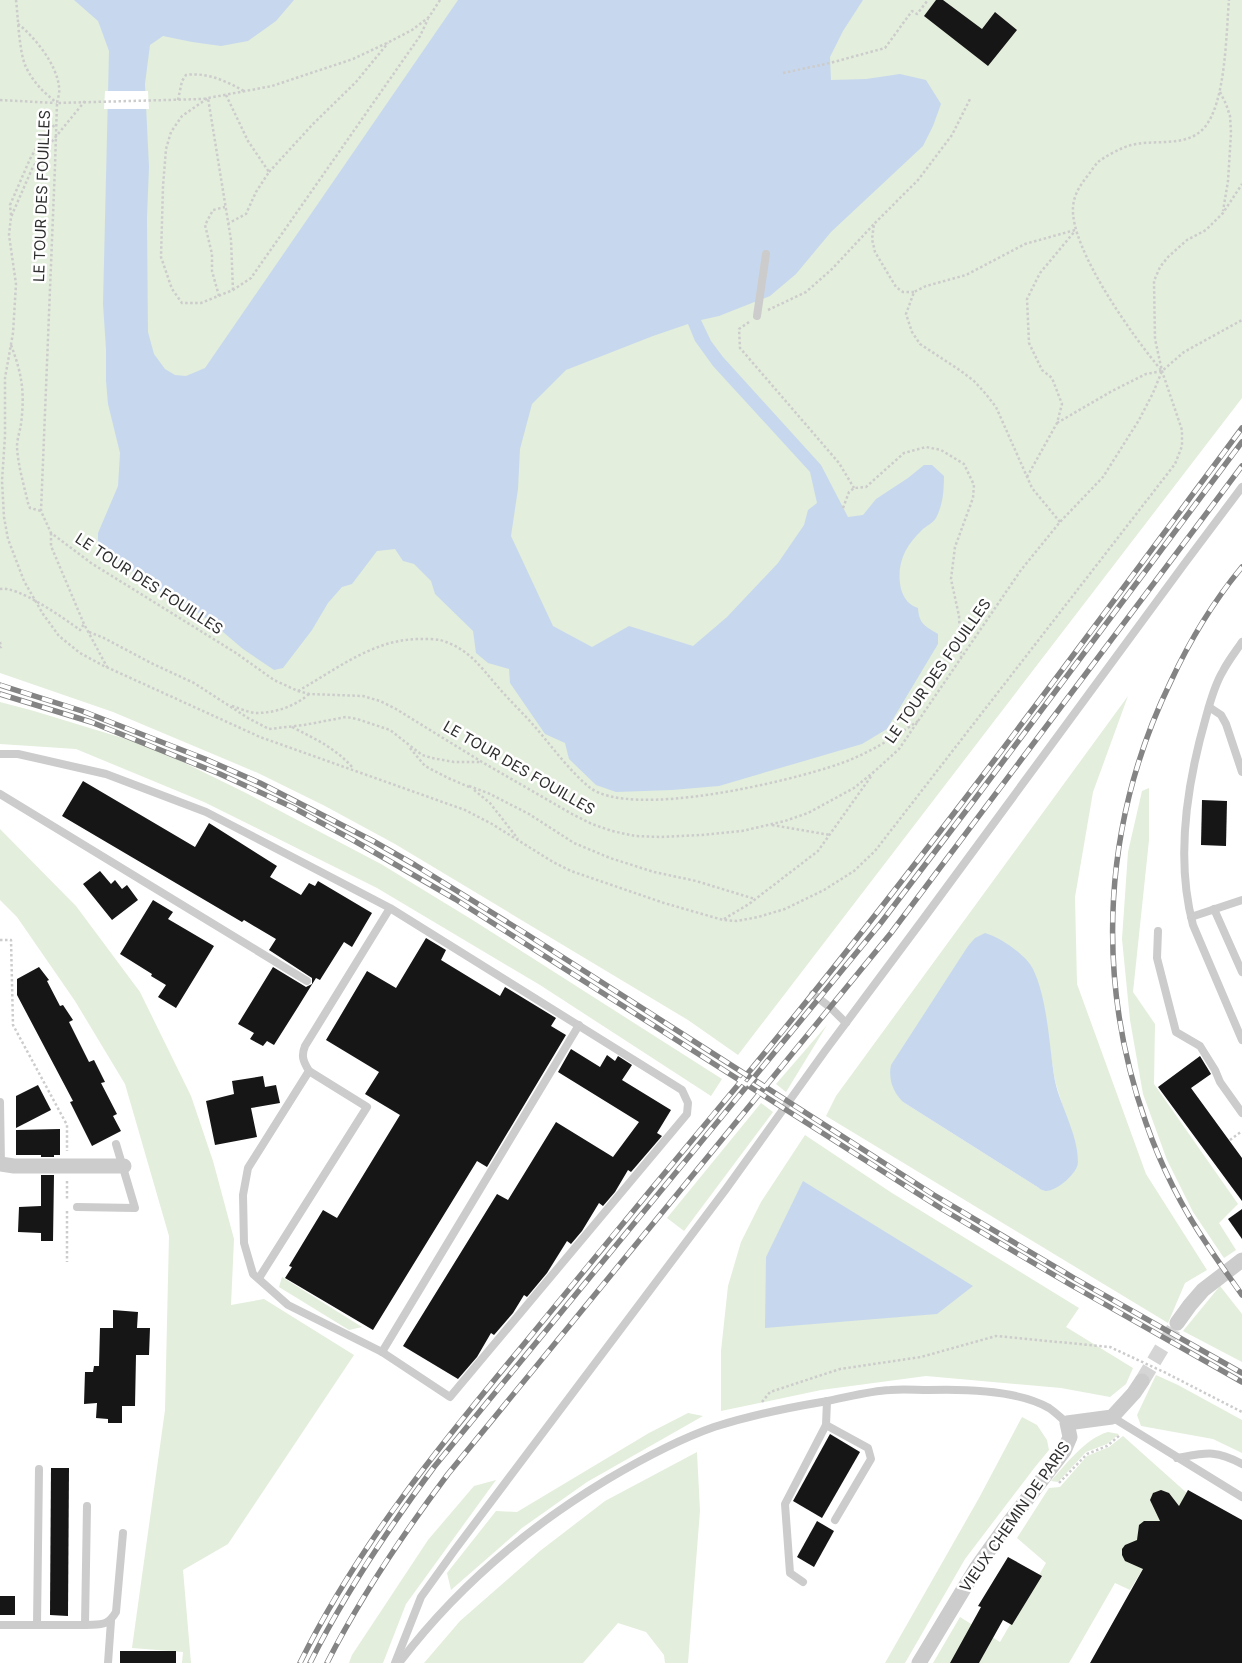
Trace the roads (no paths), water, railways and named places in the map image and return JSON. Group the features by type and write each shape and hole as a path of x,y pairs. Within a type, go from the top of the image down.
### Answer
{"street":[{"path":"0,1164 14,1166 124,1166"},
{"path":"1177,1324 1190,1304 1203,1290 1242,1260"},
{"path":"1112,1417 1134,1393 1142,1381"},
{"name":"VIEUX CHEMIN DE PARIS","path":"919,1663 977,1567 1064,1451 1070,1437 1067,1423 1112,1417"}],"lane":[{"path":"757,316 766,254"},
{"path":"395,1663 421,1597 454,1551 726,1189 846,1023 1242,487"},
{"path":"1242,642 1222,672 1199,740 1190,791 1184,868 1191,917 1205,955 1242,1040"},
{"path":"1209,707 1222,716 1242,772"},
{"path":"0,754 18,754 106,774 206,812 390,908 682,1090 688,1103 687,1114 450,1397 382,1352 288,1305 254,1274 244,1244 243,1195 248,1168 309,1071"},
{"path":"0,794 307,981"},
{"path":"1191,917 1242,900"},
{"path":"259,1278 367,1107 309,1071 303,1062 302,1054 390,908"},
{"path":"1214,910 1242,972"},
{"path":"1158,931 1157,958 1176,1032 1200,1046 1220,1082 1242,1113"},
{"path":"813,994 846,1023"},
{"path":"382,1352 579,1025"},
{"path":"0,1102 0,1164"},
{"path":"77,1207 134,1208 124,1166 116,1144"},
{"path":"399,1663 420,1636 484,1569 546,1520 581,1495 647,1456 714,1428 782,1409 889,1390 954,1389 993,1392 1026,1399 1049,1408 1067,1423"},
{"path":"804,1582 790,1573 785,1504 826,1425 827,1401"},
{"path":"1112,1417 1242,1497"},
{"path":"826,1425 868,1448 871,1458 836,1520"},
{"path":"1177,1458 1207,1453 1228,1456 1242,1464"},
{"path":"37,1625 39,1470"},
{"path":"85,1625 87,1506"},
{"path":"0,1625 106,1624 116,1612 123,1533"},
{"path":"108,1663 111,1620"}],"water":[{"path":"74,0 294,0 276,21 248,41 221,46 163,36 150,45 145,84 149,167 147,218 148,332 154,354 165,369 175,375 186,376 205,368 458,0 863,0 843,31 830,57 831,80 866,79 900,74 926,80 941,104 923,146 831,232 796,274 770,296 719,316 701,320 711,341 723,357 821,465 848,517 863,515 876,499 924,465 932,465 944,476 943,497 935,520 910,543 903,557 900,572 901,589 904,596 909,603 918,608 921,621 938,634 938,644 887,729 862,744 719,786 616,792 596,785 569,759 565,743 545,734 510,683 509,669 488,663 476,653 473,631 435,594 431,581 414,564 403,561 395,549 377,551 352,584 342,587 328,603 312,630 283,668 274,670 243,649 196,611 160,591 111,556 98,542 98,533 118,486 120,453 108,404 106,381 103,304 109,51 98,21","holes":["688,324 695,341 713,366 810,472 817,503 808,510 804,525 778,563 727,617 693,646 629,626 592,647 553,626 511,536 518,489 520,449 532,404 566,370 653,336"]},
{"path":"985,933 1005,942 1025,958 1033,969 1042,995 1055,1081 1075,1141 1078,1162 1071,1176 1061,1185 1051,1190 1045,1191 1040,1189 903,1102 896,1094 891,1080 891,1065 968,946 975,938"},
{"path":"803,1181 973,1286 937,1314 765,1328 766,1257"}],"tunnel":[{"path":"1142,1381 1177,1323"}],"railway":[{"path":"300,1663 348,1577 374,1537 432,1458 462,1419 817,989 941,831 1242,428"},
{"path":"310,1663 323,1637 368,1562 434,1467 880,924 1242,442"},
{"path":"327,1663 383,1566 448,1474 891,933 1242,466"},
{"path":"1242,567 1221,594 1194,636 1171,681 1148,734 1131,788 1119,844 1114,899 1113,955 1118,1012 1129,1068 1152,1139 1165,1171 1189,1217 1242,1295"},
{"path":"0,685 82,711 205,759 260,783 373,841 528,935 934,1195 1074,1278 1242,1373"},
{"path":"0,694 91,722 220,774 292,807 353,840 455,899 942,1209 1242,1382"}]}
